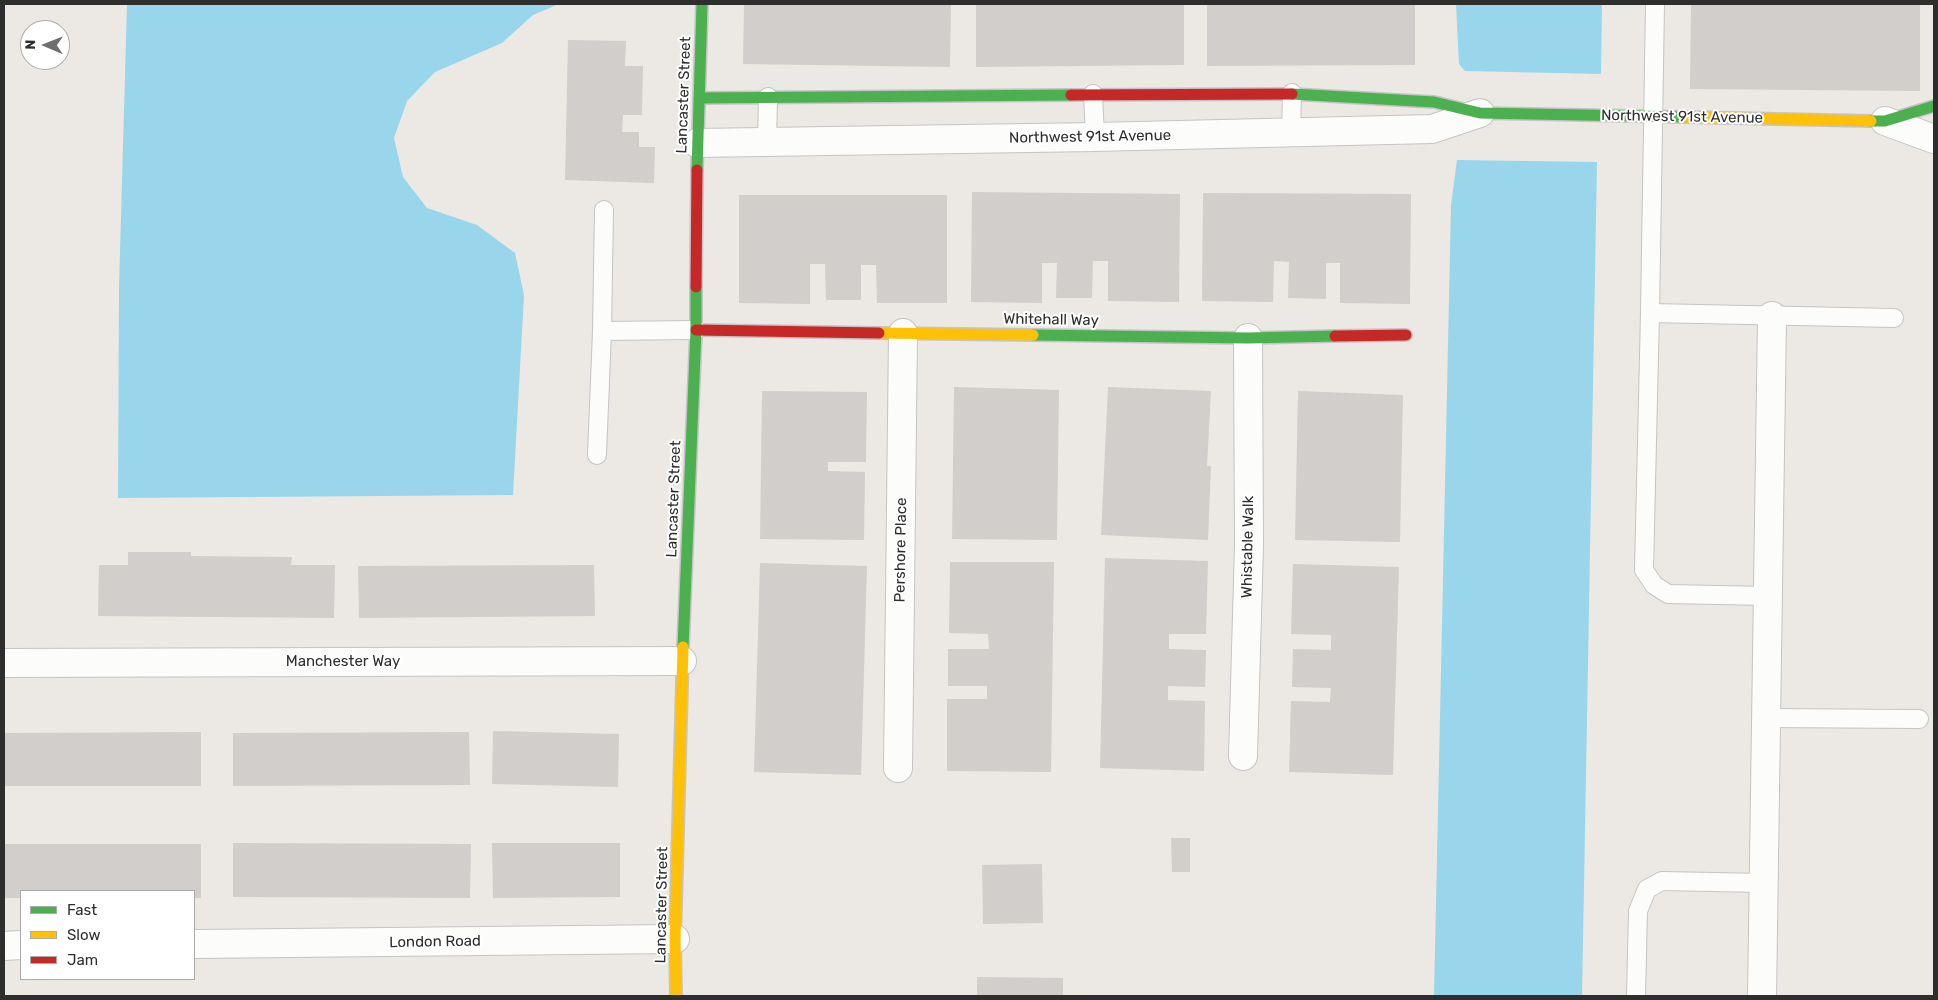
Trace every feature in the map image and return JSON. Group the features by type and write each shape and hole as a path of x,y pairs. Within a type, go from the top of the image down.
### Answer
{"street":[{"name":"Lancaster Street","path":"676,996 675,939 682,661 696,330 697,143 702,4"},
{"name":"Northwest 91st Avenue","path":"699,98 1292,93 1434,102 1480,114 1885,120 1934,106"},
{"name":"Northwest 91st Avenue","path":"697,143 1095,137 1432,129 1480,114"},
{"name":"Northwest 91st Avenue","path":"1885,120 1934,139"},
{"path":"1762,996 1772,316"},
{"name":"Whitehall Way","path":"696,330 1248,338 1406,335"},
{"name":"Pershore Place","path":"898,768 902,333"},
{"name":"Whistable Walk","path":"1243,756 1249,545 1248,338"},
{"name":"Manchester Way","path":"4,663 682,661"},
{"name":"London Road","path":"195,944 675,939"},
{"path":"4,946 20,945"}],"lane":[{"path":"1655,4 1644,570 1654,585 1668,594 1768,596"},
{"path":"1291,132 1292,93"},
{"path":"1093,94 1095,137"},
{"path":"767,142 768,97"},
{"path":"597,455 604,210"},
{"path":"1650,313 1894,318"},
{"path":"602,331 696,330"},
{"path":"1766,718 1919,719"},
{"path":"1636,996 1638,911 1647,889 1662,881 1763,883"}],"water":[{"path":"127,4 559,4 533,15 502,43 435,72 407,101 394,138 403,177 427,208 477,225 515,253 524,295 513,495 118,498 119,287"},
{"path":"1456,4 1602,4 1601,74 1465,71 1459,64"},
{"path":"1457,160 1597,162 1582,996 1434,996 1451,205"}],"building":[{"path":"744,4 951,4 950,67 743,64"},
{"path":"976,4 1184,4 1184,65 976,67"},
{"path":"1207,4 1415,4 1415,65 1207,66"},
{"path":"1691,4 1920,4 1920,91 1690,89"},
{"path":"568,40 626,41 625,66 643,66 642,115 623,115 622,132 639,132 639,147 655,147 654,183 565,180"},
{"path":"972,192 1180,194 1179,302 1108,301 1108,261 1093,261 1092,298 1056,298 1057,263 1042,263 1042,303 971,302"},
{"path":"1203,193 1411,194 1410,304 1340,303 1340,263 1326,263 1326,299 1288,298 1289,262 1274,261 1273,302 1202,301"},
{"path":"739,195 947,195 947,303 877,303 876,265 861,265 861,300 826,300 825,264 810,264 810,304 739,303"},
{"path":"954,387 1059,390 1057,540 952,539"},
{"path":"1108,387 1211,391 1207,466 1211,466 1208,540 1101,535"},
{"path":"762,391 867,392 866,462 828,462 828,471 865,472 864,540 760,539"},
{"path":"1298,391 1403,395 1400,542 1295,540"},
{"path":"128,552 191,552 191,556 292,557 291,565 335,565 334,618 98,616 99,565 128,565"},
{"path":"1105,558 1208,561 1206,634 1169,634 1169,649 1206,650 1205,687 1168,686 1168,700 1205,701 1204,771 1100,768"},
{"path":"950,562 1054,562 1051,772 947,771 947,699 987,699 987,686 948,686 948,649 989,649 988,634 949,633"},
{"path":"760,563 867,566 861,775 754,772"},
{"path":"1293,564 1399,567 1393,775 1289,772 1291,701 1330,702 1331,688 1292,687 1293,649 1331,650 1331,635 1291,634"},
{"path":"594,565 595,616 359,618 358,566"},
{"path":"493,731 619,734 618,787 492,784"},
{"path":"201,732 201,786 4,786 4,733"},
{"path":"469,732 470,785 233,786 233,733"},
{"path":"1171,838 1190,838 1190,872 1172,872"},
{"path":"233,843 471,844 470,898 233,897"},
{"path":"492,843 620,843 620,897 493,898"},
{"path":"4,844 201,844 201,898 195,898 195,890 20,890 20,898 4,898"},
{"path":"1042,864 1043,923 983,924 982,865"},
{"path":"977,977 1063,978 1063,996 977,996"}],"traffic: fast":[{"path":"697,170 702,4"},
{"path":"1292,94 1434,102 1480,113 1685,117"},
{"path":"699,98 1071,95"},
{"path":"1871,121 1885,121 1934,106"},
{"path":"683,647 696,330 696,287"},
{"path":"1033,335 1248,338 1335,336"}],"traffic: slow":[{"path":"1685,117 1871,121"},
{"path":"879,333 1033,335"},
{"path":"676,996 675,939 683,647"}],"traffic: jam":[{"path":"1071,95 1292,94"},
{"path":"696,287 697,170"},
{"path":"696,330 879,333"},
{"path":"1335,336 1406,335"}]}
